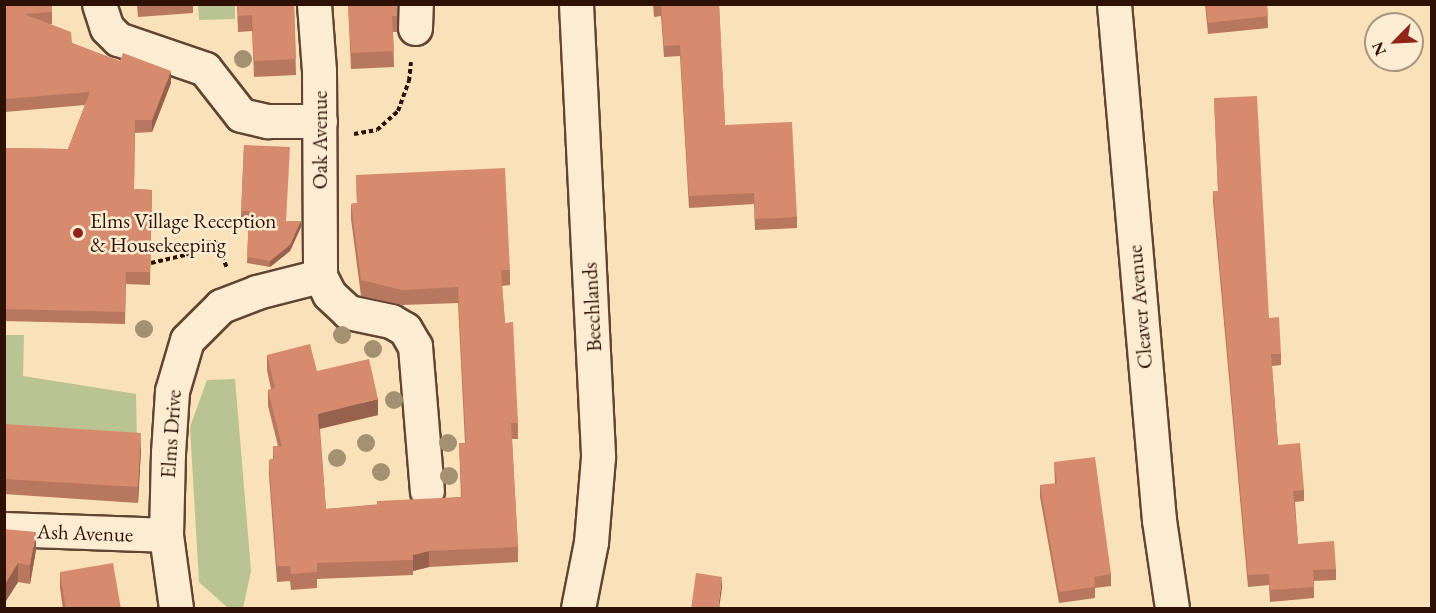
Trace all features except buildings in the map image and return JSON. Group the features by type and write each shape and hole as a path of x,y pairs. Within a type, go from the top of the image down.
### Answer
{"street":[{"path":"99,4 107,28 118,39 205,69 241,115 320,130"},
{"name":"Oak Avenue","path":"314,4 320,130 320,276"},
{"name":"Beechlands","path":"576,4 598,457 591,542 578,609"},
{"name":"Cleaver Avenue","path":"1114,4 1159,520 1172,609"},
{"path":"320,276 329,294 348,312 391,321 405,329 415,346 427,491"},
{"name":"Elms Drive","path":"176,609 166,536 172,391 187,340 221,306 320,276"},
{"name":"Ash Avenue","path":"4,529 166,536"}],"path":[{"path":"320,130 377,130 398,111 409,81 415,16"},
{"path":"151,263 186,255 200,243 216,242 240,299"}],"green space":[{"path":"198,5 235,5 235,19 199,20"},
{"path":"4,335 24,335 23,376 136,394 137,444 5,435"},
{"path":"235,379 251,571 243,608 228,608 199,582 190,427 207,380"}],"place":[{"name":"Elms Village Reception & Housekeeping","path":"78,233"}]}
